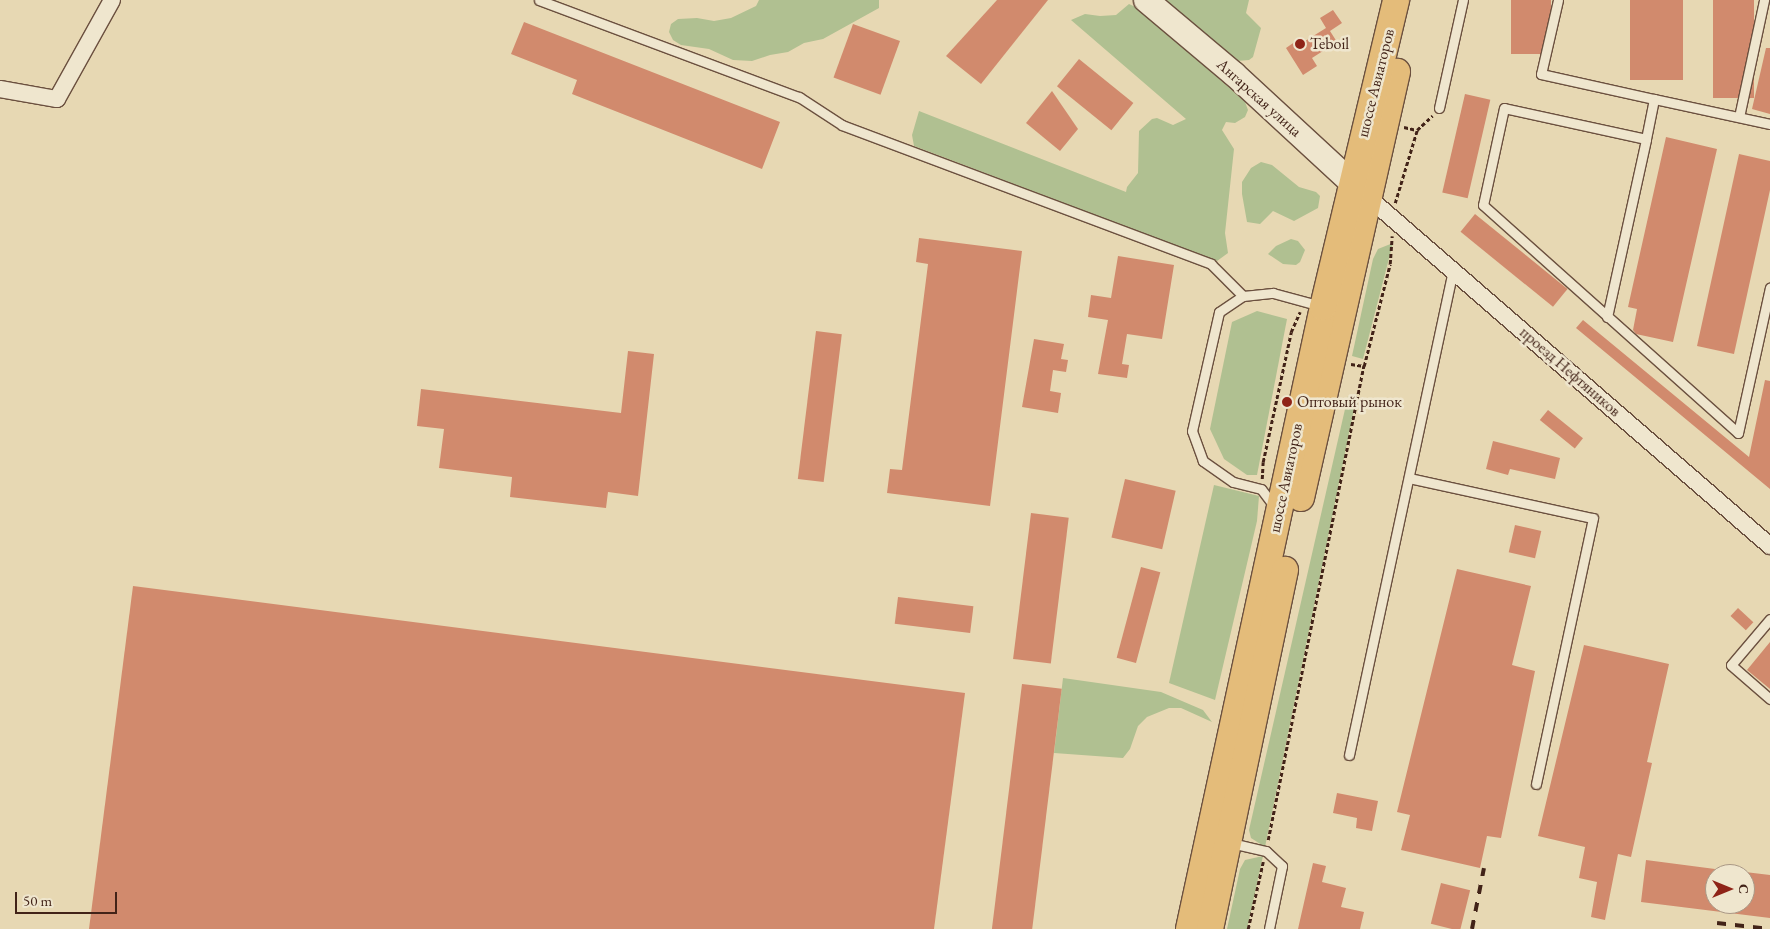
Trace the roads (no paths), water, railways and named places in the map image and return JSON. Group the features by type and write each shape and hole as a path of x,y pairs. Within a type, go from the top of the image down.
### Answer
{"main road":[{"name":"Ангарская улица","path":"1146,0 1234,74 1360,190"},
{"name":"шоссе Авиаторов","path":"1210,929 1301,496 1396,0"},
{"name":"шоссе Авиаторов","path":"1189,929 1323,307 1360,190 1414,0"}],"street":[{"path":"0,89 57,99 112,0"},
{"name":"проезд Нефтяников","path":"1360,190 1770,546"}],"lane":[{"path":"539,0 799,97 842,125 1211,264 1243,296"},
{"path":"1439,108 1463,0"},
{"path":"1558,0 1542,74 1770,124"},
{"path":"1739,117 1764,0"},
{"path":"1607,317 1654,99"},
{"path":"1646,139 1504,108 1483,205 1738,433 1770,287"},
{"path":"1349,755 1453,270"},
{"path":"1279,512 1261,489 1233,482 1203,461 1192,431 1219,312 1243,296 1273,293 1323,307"},
{"path":"1408,478 1593,518 1536,784"},
{"path":"1770,619 1731,664 1770,699"},
{"path":"1228,843 1266,851 1282,866 1269,929"}],"railway":[{"path":"1472,929 1484,868"},
{"path":"1717,923 1770,929"}],"place":[{"name":"Teboil","path":"1300,44"},
{"name":"Оптовый рынок","path":"1287,402"}]}
